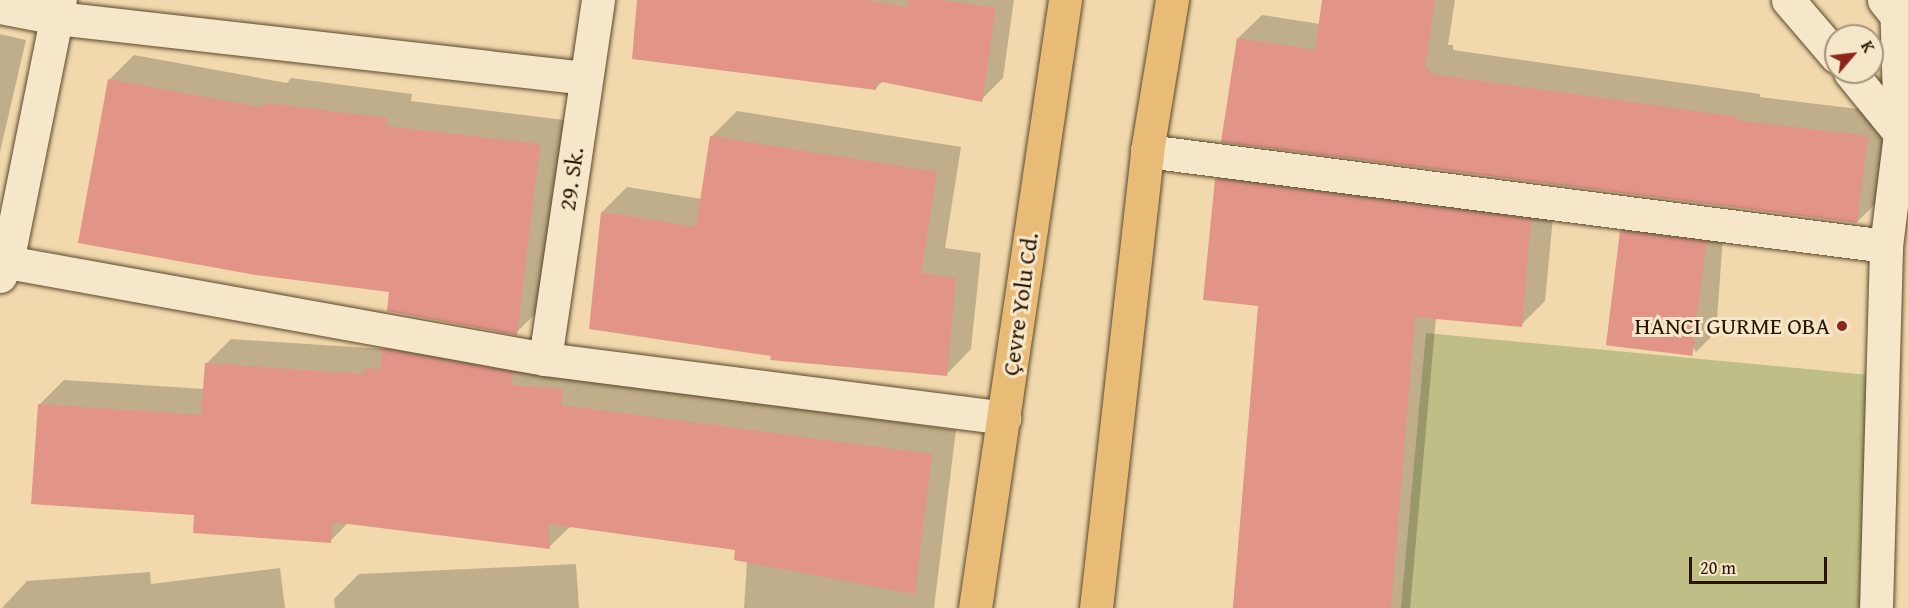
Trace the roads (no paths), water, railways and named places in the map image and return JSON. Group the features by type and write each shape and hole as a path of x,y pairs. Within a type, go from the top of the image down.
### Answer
{"highway":[{"name":"Çevre Yolu Cd.","path":"975,608 1065,0"},
{"path":"1096,608 1147,151 1172,0"}],"street":[{"name":"29. Sk.","path":"545,359 598,0"},
{"path":"1788,0 1824,42"},
{"path":"0,7 58,9 585,78"},
{"path":"58,9 3,269 545,359 1004,418"},
{"path":"1876,608 1886,246 1904,138 1896,10"},
{"path":"1860,84 1904,138"},
{"path":"1147,151 1886,246"}],"place":[{"name":"HANCI GURME OBA","path":"1842,326"}]}
